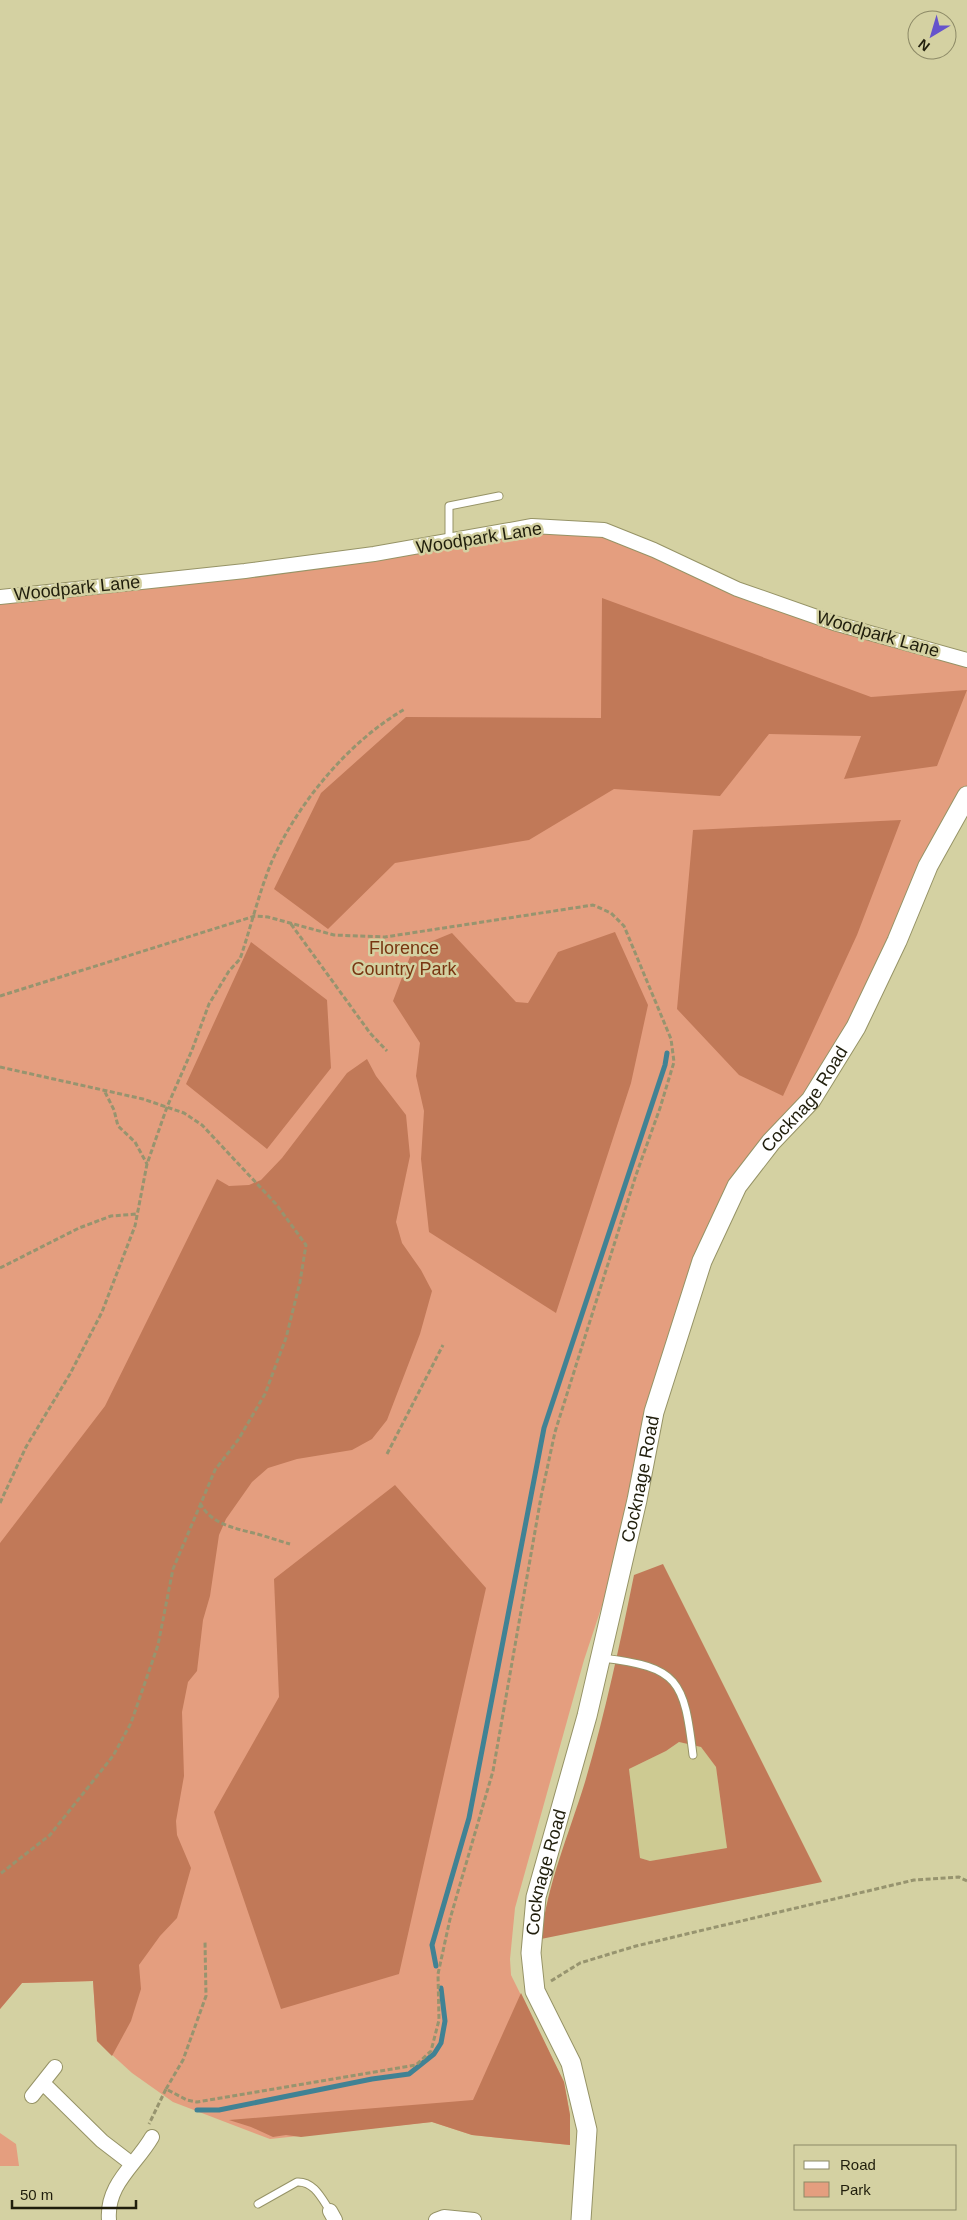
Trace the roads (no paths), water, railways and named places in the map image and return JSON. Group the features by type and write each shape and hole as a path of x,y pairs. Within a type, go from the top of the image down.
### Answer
{"street":[{"name":"Woodpark Lane","path":"0,597 254,570 374,554 532,526 604,530 654,550 737,589 834,623 967,660"},
{"name":"Cocknage Road","path":"581,2220 586,2130 570,2063 535,1991 530,1953 536,1897 587,1716 637,1500 654,1412 702,1260 737,1186 771,1142 810,1100 856,1028 897,941 928,866 967,796"},
{"path":"32,2096 55,2067"},
{"path":"44,2083 102,2141 132,2164"},
{"path":"109,2220 108,2210 115,2186 143,2153 152,2137"},
{"path":"436,2220 444,2217 474,2220"}],"lane":[{"path":"449,541 449,506 499,496"},
{"path":"600,1657 653,1666 674,1681 681,1694 688,1720 692,1755"},
{"path":"258,2204 297,2182 302,2182 314,2189 333,2216"}],"waterway":[{"path":"436,1966 432,1945 469,1818 544,1428 665,1065 667,1053"},
{"path":"197,2110 219,2110 372,2079 409,2074 434,2054 441,2043 445,2021 441,1988"}],"park label":[{"name":"Florence Country Park","path":"404,958"}]}
